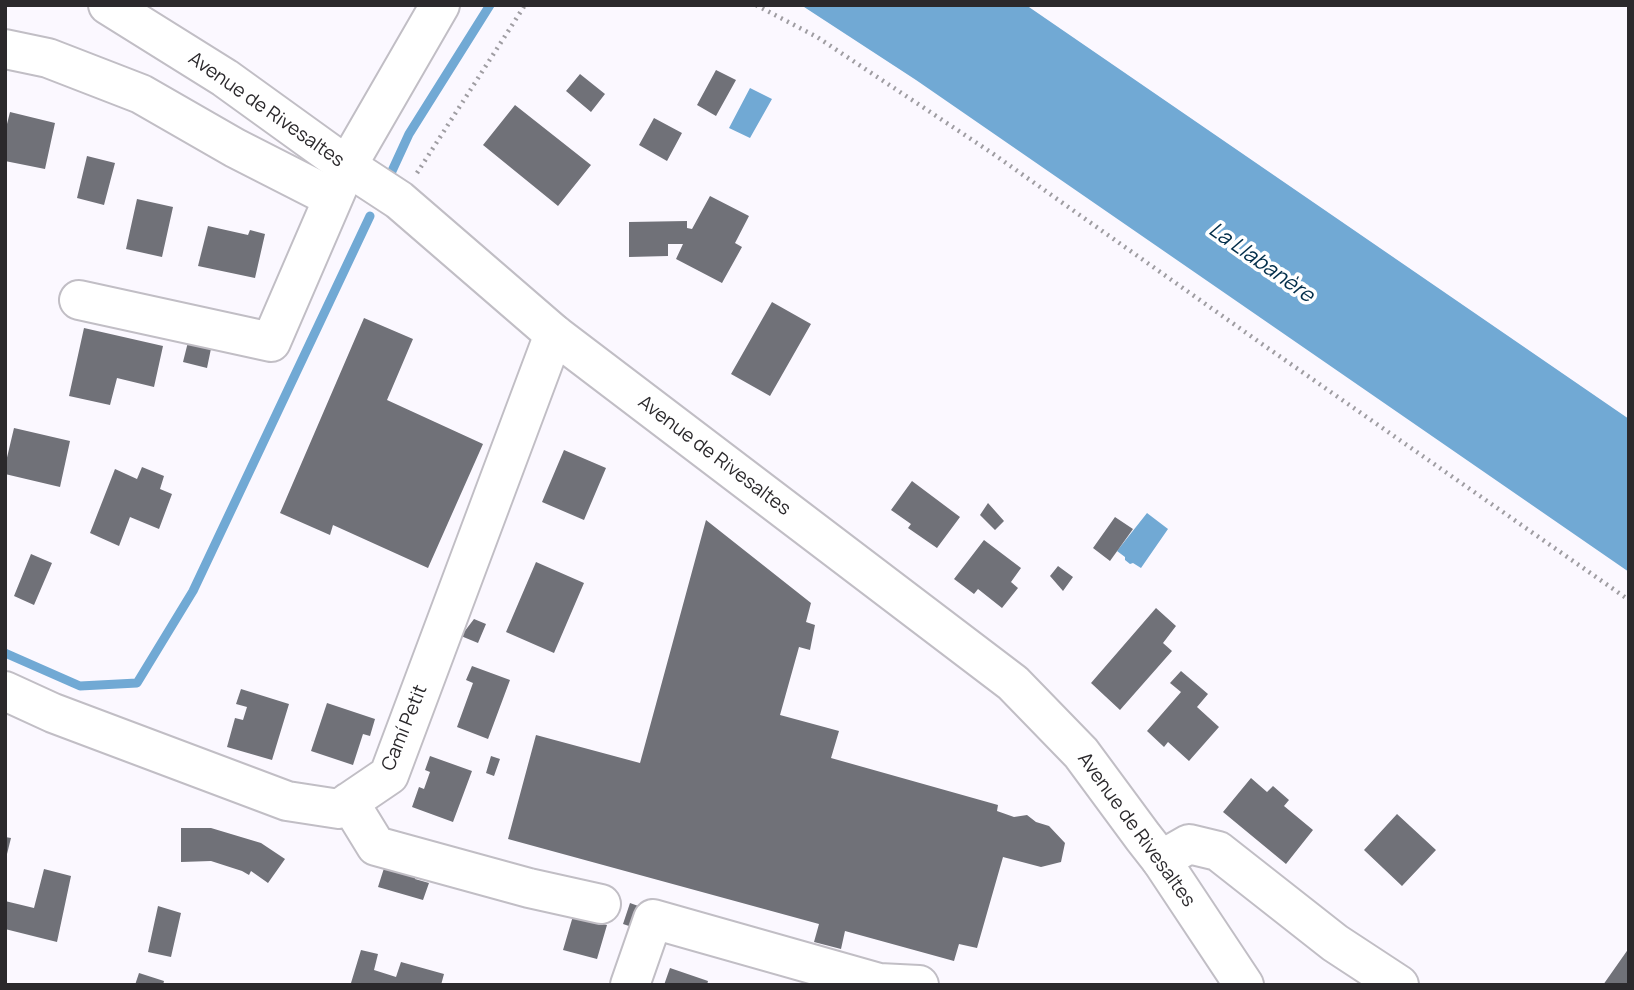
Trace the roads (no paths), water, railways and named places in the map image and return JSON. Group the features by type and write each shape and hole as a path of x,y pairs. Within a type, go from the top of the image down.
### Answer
{"street":[{"name":"Avenue de Rivesaltes","path":"108,5 225,78 340,182 399,200 554,334 1013,684 1082,753 1161,860 1244,985"},
{"path":"79,300 271,342 340,182 440,5"},
{"path":"5,48 48,58 141,94 235,148 340,182"},
{"name":"Camí Petit","path":"5,691 53,713 287,801 339,809 389,775 554,334"},
{"path":"349,802 376,846 529,888 601,904"},
{"path":"1161,860 1189,844 1218,851 1335,943 1399,985"},
{"path":"629,985 653,919 879,984 919,985"}],"water":[{"name":"La Llabanère","path":"801,5 1026,5 1629,419 1629,572 916,80"},
{"path":"750,88 772,99 750,138 729,128"},
{"path":"1147,513 1168,529 1141,568 1130,564 1117,551"}],"waterway":[{"path":"392,171 409,134 490,5"},
{"path":"5,653 80,686 137,683 193,591 370,216"}]}
